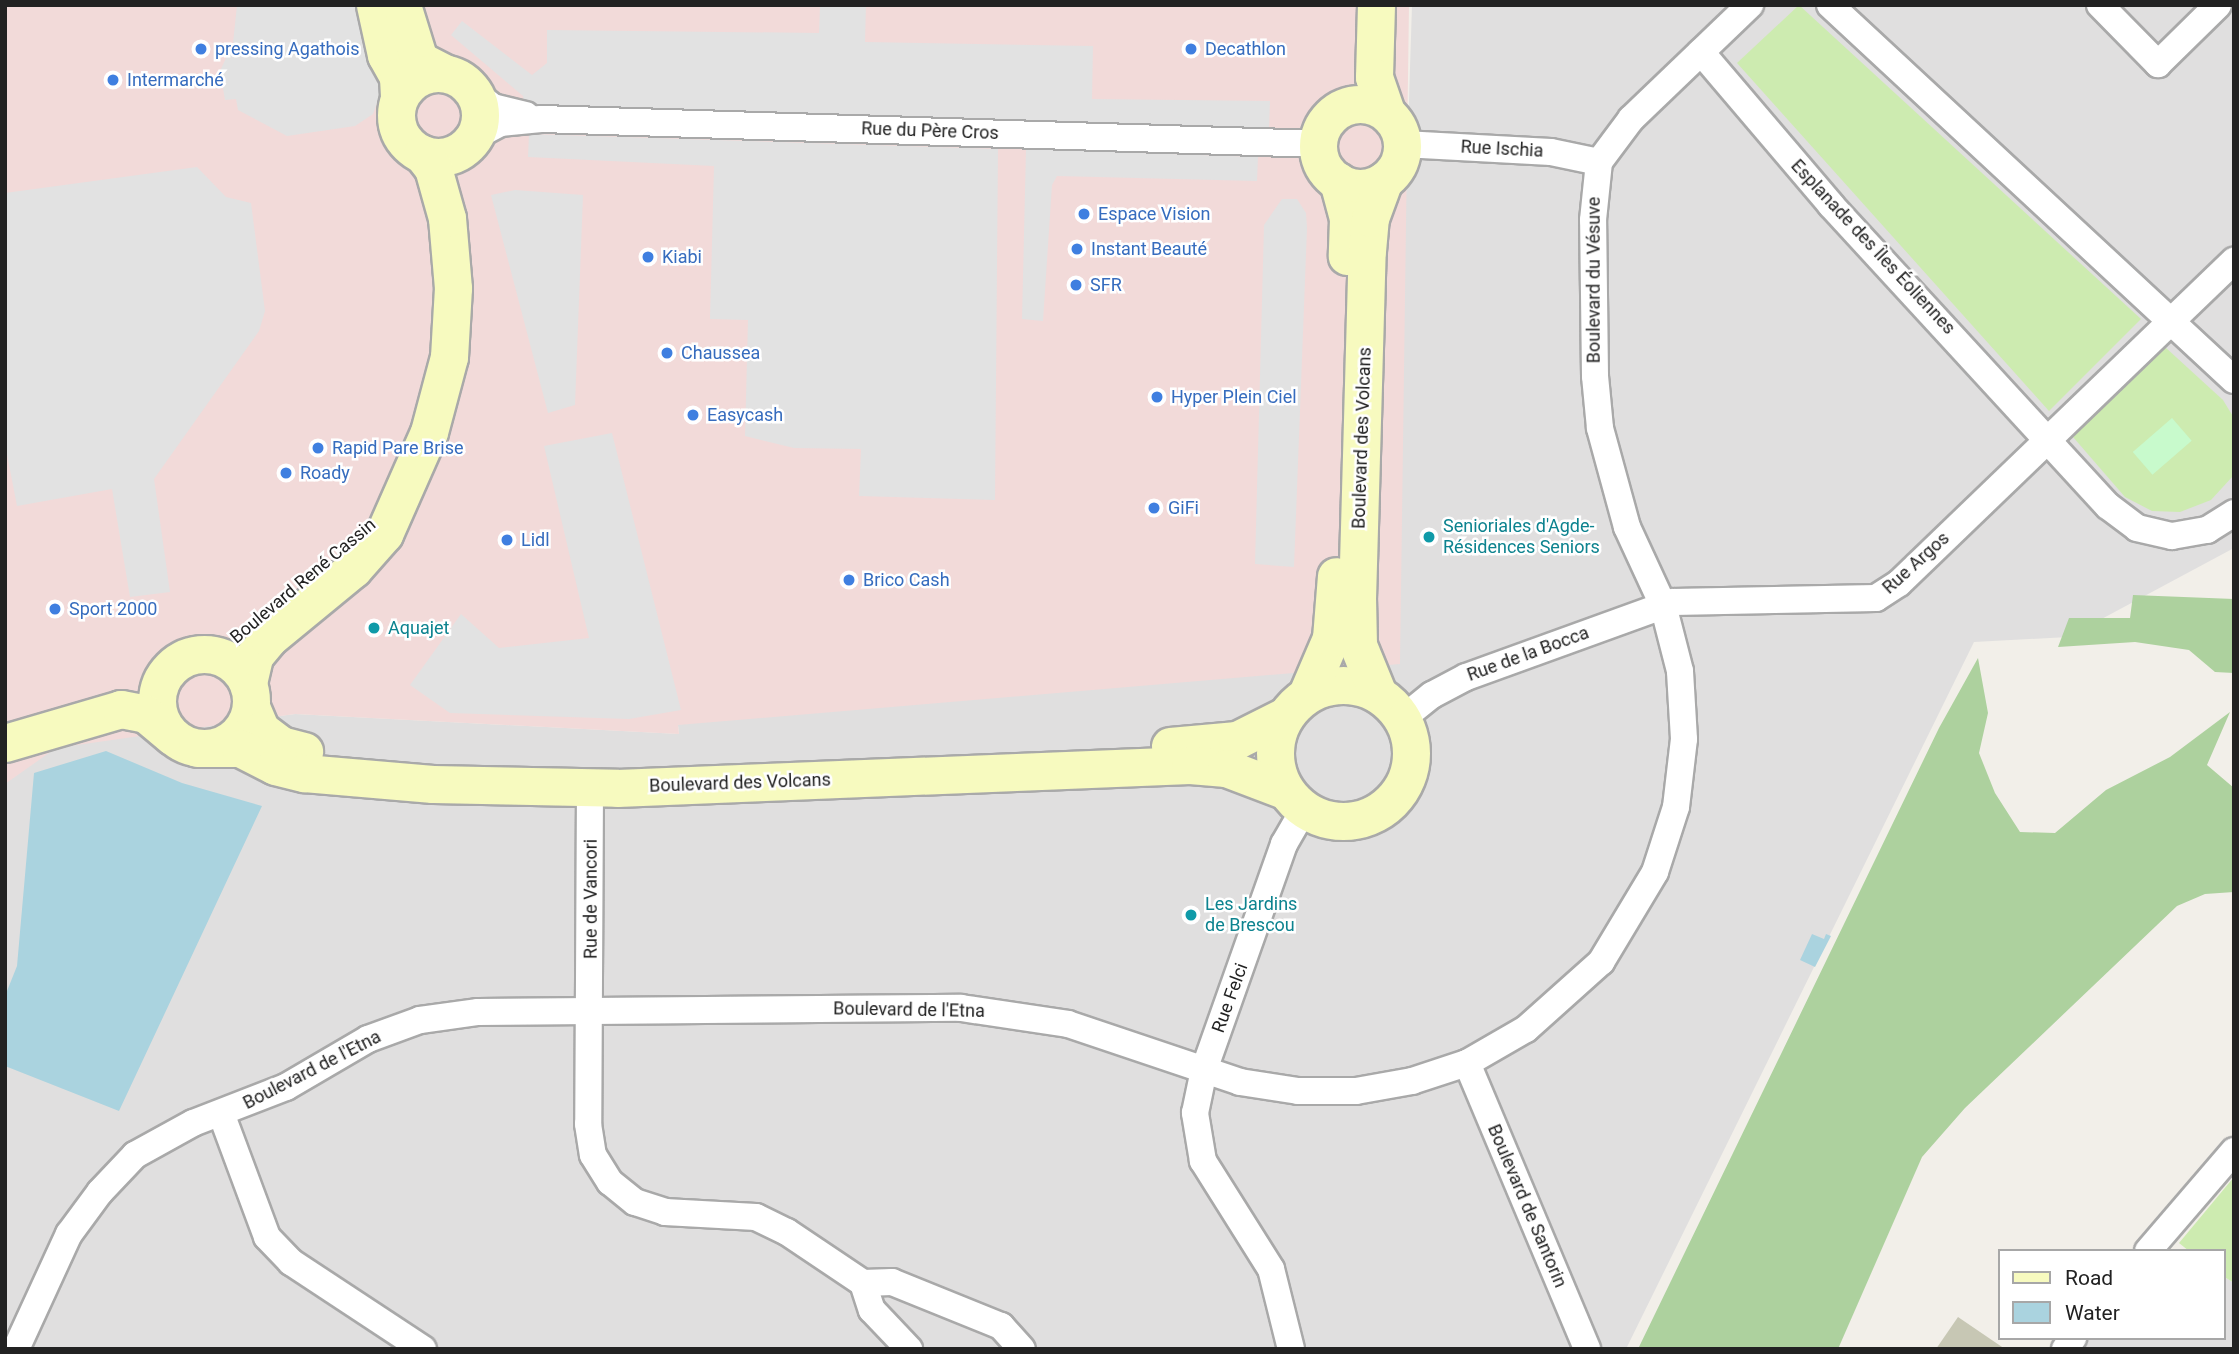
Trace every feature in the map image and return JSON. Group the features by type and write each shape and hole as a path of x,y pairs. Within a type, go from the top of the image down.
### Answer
{"street":[{"path":"375,5 386,55 398,77 397,127 403,140 422,154 444,157 469,143 480,108 475,93 467,84 419,60 402,5"},
{"path":"1339,109 1351,75 1355,5"},
{"path":"1376,5 1374,76 1386,111 1395,121 1403,145 1401,158 1384,180 1361,188 1338,181 1323,165 1318,144 1328,118 1339,109 1363,103 1386,111"},
{"path":"1830,5 2234,380"},
{"path":"2100,5 2158,64 2218,5"},
{"path":"1599,162 1631,119 1744,7"},
{"name":"Esplanade des Îles Éoliennes","path":"1701,52 1831,205 2049,437 2108,506 2137,528 2172,536 2207,530 2234,513"},
{"path":"399,97 418,77 445,72"},
{"name":"Rue du Père Cros","path":"475,93 500,110 541,119"},
{"name":"Rue du Père Cros","path":"469,143 500,123 541,119 1318,144"},
{"name":"Boulevard René Cassin","path":"447,218 455,166 469,143"},
{"name":"Rue Ischia","path":"1403,145 1551,152 1599,162"},
{"name":"Boulevard René Cassin","path":"250,695 254,656 269,638 370,552 384,534 395,503 429,432 449,357 454,318 447,218 433,168 422,154"},
{"name":"Boulevard du Vésuve","path":"1599,162 1593,220 1595,376 1600,428 1627,527 1662,605"},
{"name":"Boulevard des Volcans","path":"1384,180 1370,218 1367,251 1357,599 1358,645 1390,707"},
{"name":"Boulevard des Volcans","path":"250,695 261,730 281,745 308,752 434,764 617,767 1191,746 1237,740 1296,705 1331,638 1335,598 1348,219 1338,181"},
{"path":"2049,437 2169,319 2234,261"},
{"name":"Rue Argos","path":"1662,605 1695,599 1844,602 1876,598 1899,583 2049,437"},
{"name":"Boulevard René Cassin","path":"206,653 232,643 395,503"},
{"name":"Rue de la Bocca","path":"1390,707 1432,695 1466,677 1662,605"},
{"name":"Boulevard de l'Etna","path":"16,1349 69,1234 100,1192 135,1155 163,1137 286,1087 368,1039 420,1020 478,1013 588,1010 961,1008 1068,1024 1240,1082 1298,1091 1356,1091 1412,1081 1467,1063 1527,1029 1579,985 1622,932 1655,872 1676,807 1684,739 1680,671 1662,605"},
{"path":"5,726 89,698 145,687 191,655 206,653 232,662 250,695 239,734 227,743 186,743 146,714 121,709 5,743"},
{"path":"166,671 156,699 161,721 186,743"},
{"path":"1330,686 1355,686 1390,707 1411,744 1409,770 1398,794 1379,811 1354,821 1328,820 1294,800 1275,765 1275,739 1296,705 1330,686"},
{"name":"Boulevard des Volcans","path":"186,743 240,748 275,766 360,780 590,788 1190,765 1237,771 1294,800"},
{"name":"Rue de Vancori","path":"590,788 588,1124 593,1155 610,1182 635,1202 665,1212 755,1217 787,1232 863,1283"},
{"name":"Rue Felci","path":"1291,1349 1271,1269 1203,1161 1195,1113 1204,1070 1284,844 1294,800"},
{"name":"Boulevard de Santorin","path":"1467,1063 1587,1349"},
{"path":"221,1113 267,1237 291,1262 423,1349"},
{"path":"2150,1249 2234,1151"},
{"path":"909,1349 872,1310 863,1283 892,1282 1001,1326 1022,1349"}],"shaded area":[{"path":"5,5 1409,5 1400,664 678,725 679,734 295,714 56,748 5,784"},
{"path":"237,5 359,5 382,90 373,114 355,126 287,136 238,110 236,99 225,100 220,71 233,43"},
{"path":"820,5 866,5 865,42 1093,46 1092,99 1270,101 1269,128 524,104 523,96 451,35 462,21 532,75 547,63 547,30 819,33"},
{"path":"1412,5 2234,5 2234,548 2068,637 1974,642 1626,1349 5,1349 5,752 295,714 679,734 678,725 1402,321"},
{"path":"529,134 998,149 995,500 859,496 861,449 794,448 745,436 748,320 710,319 714,166 528,157"},
{"path":"1026,149 1258,157 1257,181 1057,176 1052,185 1043,321 1022,319"},
{"path":"197,167 226,197 251,203 265,311 259,331 154,479 170,592 130,597 112,489 17,506 5,444 5,193"},
{"path":"515,190 583,195 575,405 548,413 491,195"},
{"path":"1282,199 1297,199 1306,213 1307,228 1294,567 1255,564 1264,225"},
{"path":"612,433 681,710 629,719 450,713 410,685 461,614 499,648 589,638 544,446"},
{"path":"2225,1277 2234,1283 2234,1349 2052,1349 2059,1340 2225,1340"},
{"path":"1958,1317 2005,1349 1936,1349"}],"green space":[{"path":"1799,5 2141,319 2049,411 1737,63"},
{"path":"2165,347 2223,400 2234,418 2233,476 2211,500 2180,512 2152,511 2125,497 2073,437"},
{"path":"2172,418 2192,441 2152,475 2133,452"},
{"path":"2133,595 2234,599 2234,673 2215,672 2189,650 2135,642 2058,647 2069,618 2130,618"},
{"path":"1978,658 1988,713 1979,753 1995,793 2020,832 2055,833 2106,790 2170,757 2230,712 2207,765 2234,788 2234,892 2205,894 2177,906 1965,1108 1922,1157 1838,1349 1638,1349 1939,728"},
{"path":"2234,1177 2234,1283 2225,1277 2225,1249 2186,1249 2179,1243"}],"water":[{"path":"106,751 182,783 262,806 119,1111 5,1066 5,996 17,966 34,773"},
{"path":"1812,934 1824,939 1826,934 1831,936 1815,967 1800,960"}],"place":[{"name":"pressing Agathois","path":"201,49"},
{"name":"Decathlon","path":"1191,49"},
{"name":"Intermarché","path":"113,80"},
{"name":"Espace Vision","path":"1084,214"},
{"name":"Instant Beauté","path":"1077,249"},
{"name":"Kiabi","path":"648,257"},
{"name":"SFR","path":"1076,285"},
{"name":"Chaussea","path":"667,353"},
{"name":"Hyper Plein Ciel","path":"1157,397"},
{"name":"Easycash","path":"693,415"},
{"name":"Rapid Pare Brise","path":"318,448"},
{"name":"Roady","path":"286,473"},
{"name":"GiFi","path":"1154,508"},
{"name":"Senioriales d'Agde- Résidences Seniors","path":"1429,537"},
{"name":"Lidl","path":"507,540"},
{"name":"Brico Cash","path":"849,580"},
{"name":"Sport 2000","path":"55,609"},
{"name":"Aquajet","path":"374,628"},
{"name":"Les Jardins de Brescou","path":"1191,915"}]}
